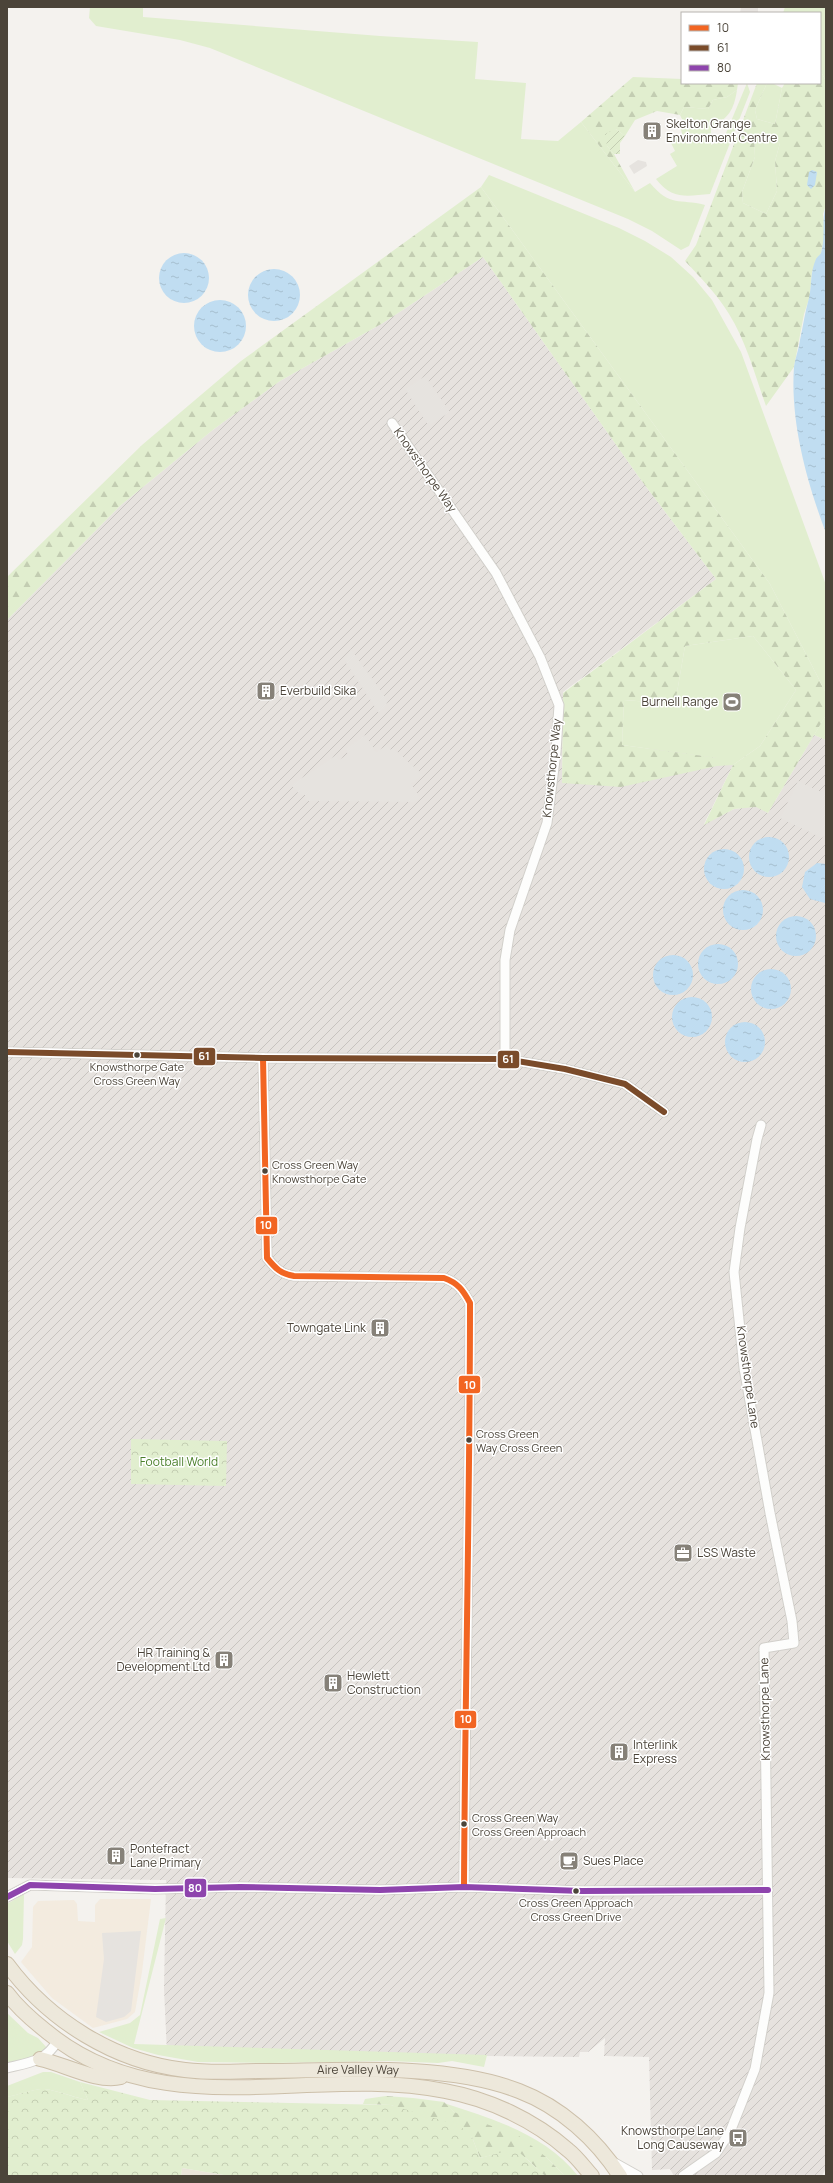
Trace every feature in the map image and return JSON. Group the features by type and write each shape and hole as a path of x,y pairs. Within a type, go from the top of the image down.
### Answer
{"highway":[{"path":"7,1964 10,1975 25,2000 56,2030 58,2041"},
{"name":"Aire Valley Way","path":"10,1975 70,2026 112,2049 145,2062 184,2070 394,2070 482,2080 520,2091 561,2113 582,2131 610,2160 620,2176"},
{"name":"Aire Valley Way","path":"7,1993 26,2015 58,2041 82,2056 125,2076 163,2083 200,2087 393,2085 445,2091 497,2106 541,2130 569,2150 592,2176"},
{"path":"40,2059 56,2062 81,2072 114,2078 125,2076"}],"street":[{"name":"Knowsthorpe Way","path":"392,422 496,573 540,657 559,705 556,752 547,823 510,930 505,960 505,1059"},
{"path":"7,1052 263,1058 505,1059 565,1068 625,1084 664,1112"},
{"path":"263,1058 267,1258 274,1267 282,1274 294,1276 444,1278 456,1282 470,1303 469,1591 465,1705 464,1887"},
{"name":"Knowsthorpe Lane","path":"687,2175 716,2153 730,2132 756,2069 769,1993 764,1648 794,1642 744,1368 734,1272 740,1228 761,1125"},
{"path":"7,1897 30,1885 154,1889 240,1887 380,1890 464,1887 590,1891 768,1890"},
{"path":"7,2068 40,2059 54,2048 58,2041"},
{"path":"610,2160 638,2176"}],"shaded area":[{"path":"741,7 758,7 758,12 740,12"},
{"path":"638,160 646,162 647,166 634,174 629,166"},
{"path":"483,257 641,480 716,579 563,692 562,783 796,690 733,765 704,824 734,809 756,806 768,813 814,735 826,740 826,2168 822,2176 674,2176 670,2169 652,2170 649,2057 604,2056 605,2038 588,2052 580,2052 579,2057 167,2053 164,1989 166,1880 7,1878 7,620 121,505 214,429 280,381 383,323"},
{"path":"425,376 450,412 429,426 405,389"},
{"path":"351,649 388,701 384,709 379,713 344,660"},
{"path":"365,735 376,752 387,745 391,750 393,748 423,775 411,784 421,798 414,802 306,801 305,795 299,794 291,785 336,755 339,760 348,754 345,749"},
{"path":"798,781 821,792 826,788 826,835 822,838 780,818"},
{"path":"100,1899 151,1899 142,1972 135,2012 127,2019 93,2028 52,1998 21,1962 32,1947 33,1907 38,1901 74,1900 77,1904 78,1921 95,1922 95,1905"},
{"path":"141,1931 131,2011 124,2017 106,2022 96,2017 104,1959 102,1933"},
{"path":"182,2168 230,2176 181,2176"}],"green space":[{"path":"90,7 143,7 143,17 380,36 478,42 475,79 526,83 521,139 558,141 581,122 635,192 650,183 657,191 670,199 705,205 689,246 681,250 652,231 628,219 210,48 180,40 96,26 89,18"},
{"path":"785,7 826,7 826,81 821,72 821,12 783,12"},
{"path":"821,72 826,81 826,205 823,214 825,237 821,253 812,272 810,296 804,314 794,367 766,406 750,358 735,324 714,293 685,261 696,245 757,84 767,84 755,110 757,119 775,124 782,88 784,84 821,84","holes":["754,135 780,143 775,161 777,191 766,214 743,203 742,192 755,157"]},
{"path":"633,77 681,79 681,84 738,84 737,90 727,97 713,100 708,109 684,107 680,115 657,111 635,120 625,136 616,129 607,146 614,154 635,192 581,122"},
{"path":"747,84 750,92 710,194 687,196 674,194 662,186 656,179 677,166 670,154 675,151 671,143 674,137 683,137 680,126 683,121 680,115 684,107 708,109 713,100 727,97 737,90 730,112 722,120 711,126 711,145 724,138"},
{"path":"767,84 774,84 782,88 775,124 757,119 755,110"},
{"path":"616,129 625,136 620,143 620,154 614,154 607,146 605,134"},
{"path":"754,135 780,143 775,161 777,191 766,214 743,203 742,192 755,157"},
{"path":"489,175 619,228 645,241 671,257 693,277 712,300 741,352 826,585 826,693 770,584 481,187"},
{"path":"481,187 770,584 826,693 826,715 768,813 756,807 734,809 704,825 733,765 760,746 796,690 753,636 685,646 675,704 624,700 622,745 718,758 717,766 621,787 562,783 563,693 716,579 641,480 483,257 383,323 280,381 214,429 121,505 7,620 7,577 142,445 241,361"},
{"name":"Burnell Range","path":"753,636 796,690 760,746 733,765 717,766 717,758 622,745 624,700 675,704 685,646"},
{"path":"826,715 826,740 814,735"},
{"name":"Football World","path":"131,1439 227,1441 226,1486 131,1484"},
{"path":"24,1894 23,1939 22,1945 15,1954 7,1941 7,1904"},
{"path":"166,1918 134,2044 487,2055 484,2067 452,2061 438,2063 389,2061 270,2063 198,2062 158,2055 133,2048 99,2032 130,2023 140,2015 160,1919"},
{"path":"7,2013 28,2033 38,2038 47,2048 36,2056 7,2063"},
{"path":"43,2072 51,2072 80,2082 88,2100 45,2089 33,2090 7,2097 7,2086"},
{"path":"80,2082 150,2100 391,2105 454,2124 466,2130 472,2137 480,2158 510,2150 520,2153 545,2176 230,2176 182,2168 181,2176 7,2176 7,2097 33,2090 45,2089 88,2100"},
{"path":"386,2096 444,2102 454,2112 519,2136 546,2157 565,2176 545,2176 522,2155 517,2153 503,2153 480,2158 472,2137 391,2105 363,2104 365,2099"},
{"path":"444,2103 499,2122 534,2139 565,2161 578,2176 565,2176 546,2157 454,2112"}],"water":[{"path":"812,170 817,172 815,185 811,189 807,185 809,172"},
{"path":"826,205 826,533 812,494 801,452 797,431 793,388 794,367 809,298 813,269 816,259 821,253"},
{"path":"179,253 189,253 202,260 209,273 209,283 202,296 189,303 179,303 170,299 163,292 159,283 159,273 163,264 170,257"},
{"path":"274,269 284,271 292,277 298,285 300,295 298,305 292,313 284,319 274,321 264,319 256,313 250,305 248,295 250,285 256,277 264,271"},
{"path":"220,300 234,304 242,312 246,326 242,340 234,348 220,352 206,348 198,340 194,326 198,312 206,304"},
{"path":"773,837 780,840 786,846 789,857 788,865 780,874 773,877 765,877 758,874 750,865 749,853 752,846 761,838"},
{"path":"720,849 728,849 735,852 741,858 744,869 741,880 735,886 728,889 720,889 713,886 707,880 704,873 704,865 707,858 713,852"},
{"path":"817,863 826,864 825,903 810,899 802,887 805,872"},
{"path":"739,890 747,890 754,893 760,899 763,910 760,921 754,927 747,930 739,930 732,927 726,921 723,914 723,906 726,899 732,893"},
{"path":"800,916 807,919 813,925 816,936 815,944 807,953 800,956 792,956 785,953 777,944 776,932 779,925 788,917"},
{"path":"714,944 722,944 729,947 735,953 738,964 735,975 729,981 722,984 714,984 707,981 701,975 698,968 698,960 701,953 707,947"},
{"path":"677,955 684,958 690,964 693,975 692,983 684,992 677,995 669,995 662,992 654,983 653,971 656,964 665,956"},
{"path":"775,969 782,972 788,978 791,989 790,997 782,1006 775,1009 767,1009 760,1006 752,997 751,985 754,978 763,970"},
{"path":"696,997 703,1000 709,1006 712,1017 711,1025 703,1034 696,1037 688,1037 681,1034 673,1025 672,1013 675,1006 684,998"},
{"path":"749,1022 756,1025 762,1031 765,1042 764,1050 756,1059 749,1062 741,1062 734,1059 726,1050 725,1038 728,1031 737,1023"}],"transit line":[{"name":"61","path":"7,1052 263,1058 505,1059 565,1069 625,1084 664,1112"},
{"name":"10","path":"263,1058 267,1258 270,1262 282,1272 294,1276 444,1278 453,1282 460,1288 470,1303 464,1887"},
{"name":"80","path":"7,1897 30,1885 155,1889 240,1887 380,1890 464,1887 582,1891 768,1890"}],"place":[{"name":"Skelton Grange Environment Centre","path":"652,131"},
{"name":"Everbuild Sika","path":"266,691"},
{"name":"Burnell Range","path":"732,702"},
{"name":"Knowsthorpe Gate Cross Green Way","path":"137,1055"},
{"name":"Cross Green Way Knowsthorpe Gate","path":"265,1171"},
{"name":"Towngate Link","path":"380,1328"},
{"name":"Cross Green Way Cross Green","path":"469,1440"},
{"name":"LSS Waste","path":"683,1553"},
{"name":"HR Training & Development Ltd","path":"224,1660"},
{"name":"Hewlett Construction","path":"333,1683"},
{"name":"Interlink Express","path":"619,1752"},
{"name":"Cross Green Way Cross Green Approach","path":"464,1824"},
{"name":"Pontefract Lane Primary","path":"116,1856"},
{"name":"Sues Place","path":"569,1861"},
{"name":"Cross Green Approach Cross Green Drive","path":"576,1891"},
{"name":"Knowsthorpe Lane Long Causeway","path":"738,2138"}]}
